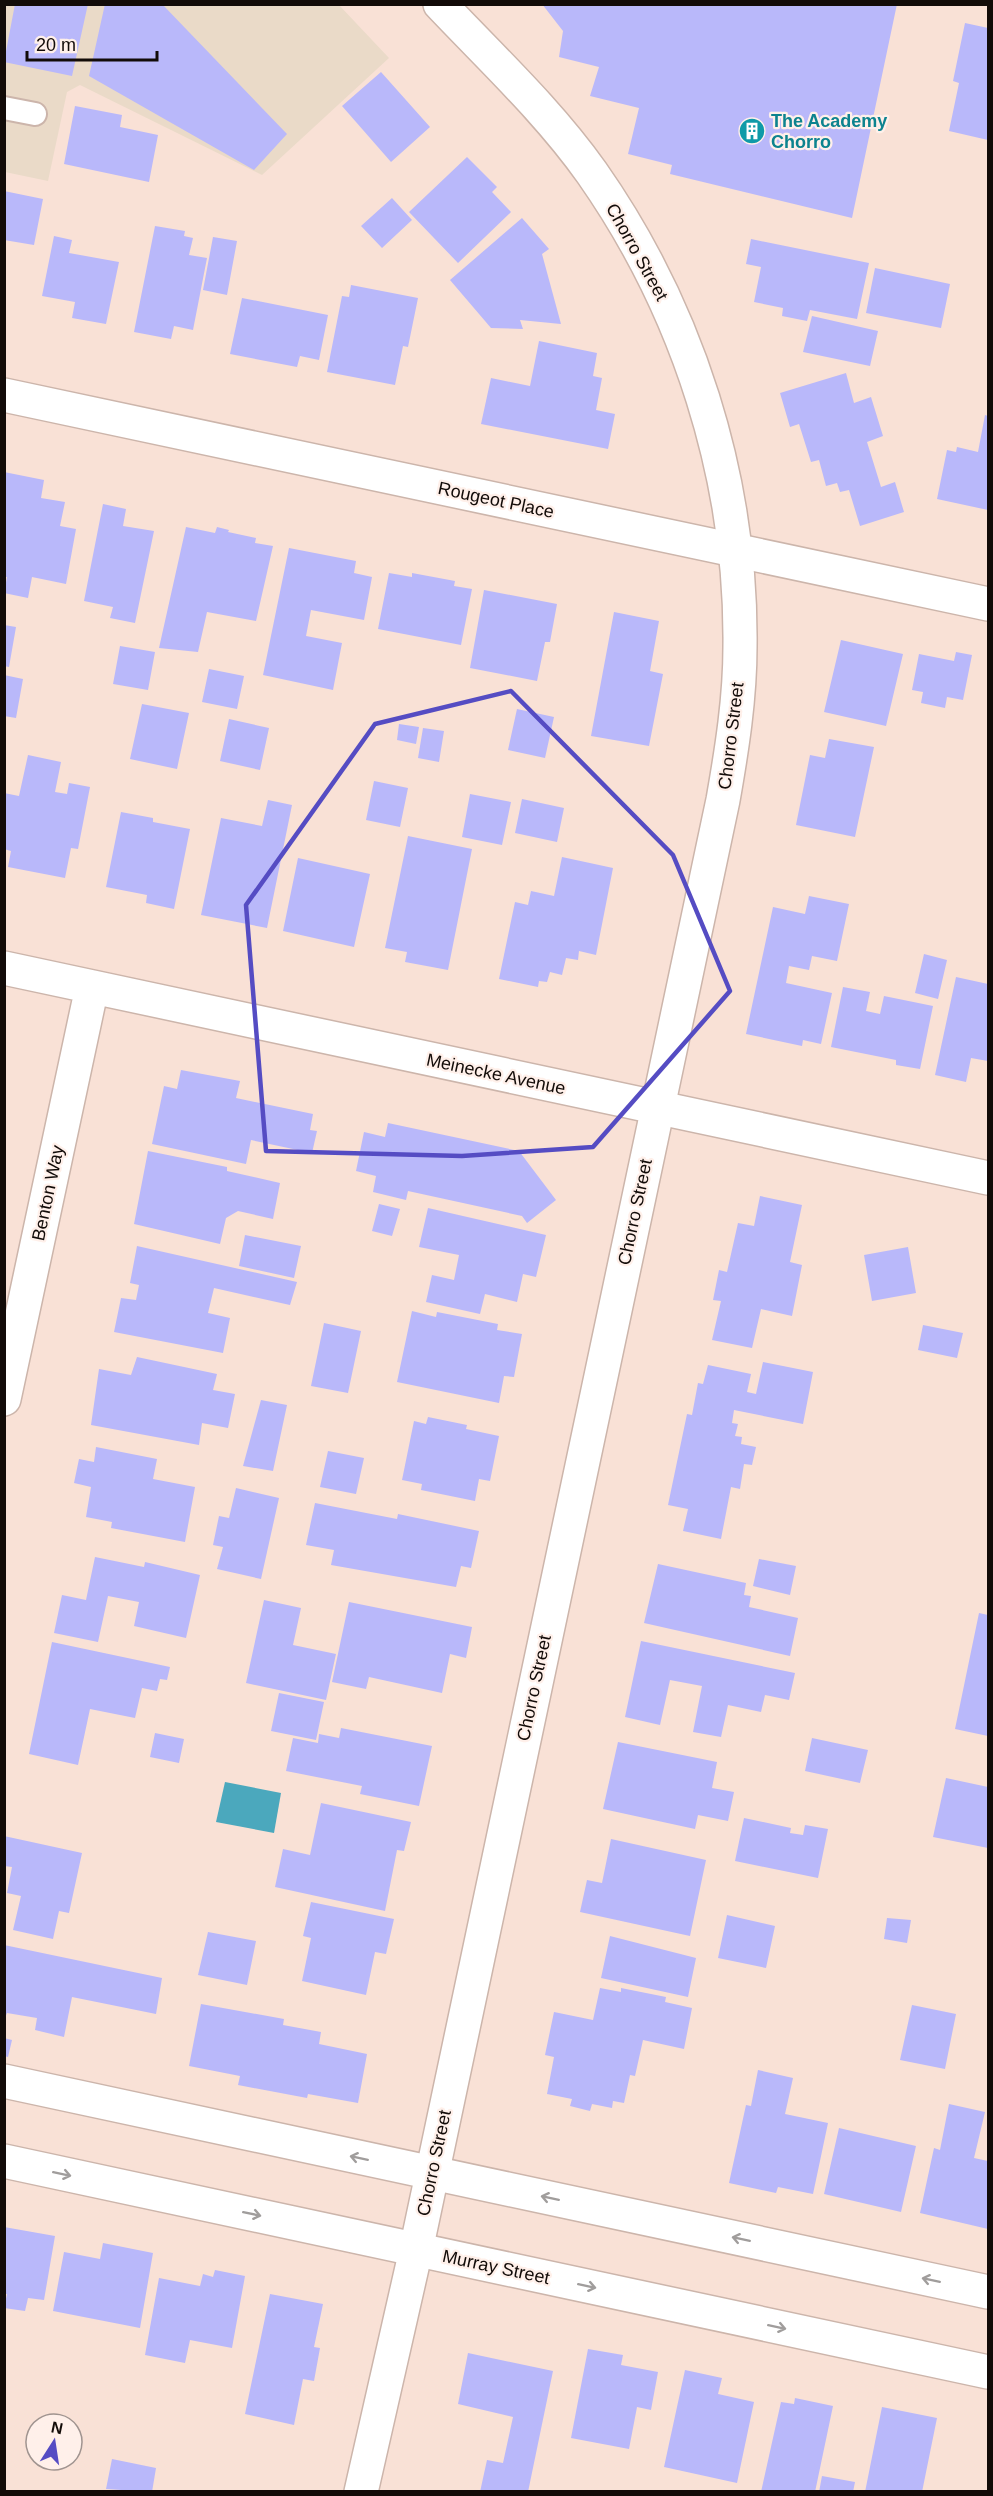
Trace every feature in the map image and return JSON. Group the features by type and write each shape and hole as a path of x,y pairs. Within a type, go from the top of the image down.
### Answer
{"street":[{"name":"Chorro Street","path":"361,2492 416,2250 723,800 736,723 740,646 736,551 728,491 719,453 685,342 633,238 591,173 543,112 440,4"},
{"name":"Rougeot Place","path":"4,395 988,604"},
{"name":"Meinecke Avenue","path":"4,968 988,1178"},
{"name":"Benton Way","path":"4,1399 92,987"},
{"path":"4,2081 988,2292"},
{"name":"Murray Street","path":"4,2161 988,2372"}],"lane":[{"path":"4,108 35,114"}],"highlighted area":[{"path":"511,691 673,855 730,991 593,1147 462,1156 266,1151 246,905 375,724"}],"shaded area":[{"path":"5,5 339,5 389,58 262,175 80,85 67,92 48,181 5,172"}],"water":[{"path":"225,1782 281,1793 274,1833 216,1822"}],"building":[{"path":"15,4 88,4 72,76 4,62"},
{"path":"105,4 162,4 287,134 254,170 89,76"},
{"name":"The Academy Chorro","path":"542,4 897,4 852,218 670,174 672,165 628,154 639,108 590,96 599,67 559,57 563,31"},
{"path":"965,23 988,28 988,140 949,131 959,83 953,81"},
{"path":"381,72 430,127 391,162 342,106"},
{"path":"75,106 122,115 120,127 158,135 149,182 64,164"},
{"path":"467,157 497,187 492,192 511,212 458,263 409,212"},
{"path":"4,191 43,199 34,245 4,240"},
{"path":"392,198 412,220 382,248 361,226"},
{"path":"522,218 549,249 542,254 561,324 520,320 523,329 491,328 450,280"},
{"path":"155,226 185,231 184,236 193,238 189,255 207,258 193,330 174,326 171,339 134,332"},
{"path":"54,236 72,240 69,253 119,262 106,324 72,318 75,302 42,296"},
{"path":"213,237 237,241 227,295 203,290"},
{"path":"751,239 869,263 857,319 810,310 807,321 782,316 783,308 754,302 761,267 746,264"},
{"path":"875,268 950,284 941,328 866,313"},
{"path":"351,285 418,298 408,347 403,346 395,385 327,372 342,296 349,297"},
{"path":"242,298 328,315 319,360 300,356 297,367 230,354"},
{"path":"812,316 878,331 870,366 803,352"},
{"path":"539,341 597,353 593,376 602,378 596,410 615,414 608,449 481,424 491,378 530,386"},
{"path":"846,373 854,403 871,397 883,436 867,442 881,487 895,482 904,512 860,526 849,490 840,492 837,483 826,486 819,460 811,462 799,424 790,427 780,393"},
{"path":"985,415 988,416 988,510 937,499 947,450 956,452 957,447 978,452"},
{"path":"4,472 44,480 41,498 65,502 60,526 76,529 66,584 32,577 28,598 4,593 7,577 4,577"},
{"path":"103,504 126,509 123,526 154,531 135,623 110,618 113,607 84,601"},
{"path":"186,527 215,533 217,527 229,530 228,532 256,538 255,543 273,546 256,621 207,612 198,652 159,648"},
{"path":"289,548 356,561 354,573 372,577 364,620 311,610 306,636 342,643 333,690 263,675"},
{"path":"389,573 412,577 412,573 455,581 454,586 472,589 461,645 378,629"},
{"path":"484,590 557,604 550,642 545,642 537,681 470,668"},
{"path":"614,612 659,621 650,671 663,674 649,746 591,736"},
{"path":"4,625 16,627 9,667 4,666"},
{"path":"841,640 903,654 886,726 824,712"},
{"path":"120,646 155,652 148,690 113,684"},
{"path":"956,652 972,655 963,700 947,697 945,708 921,703 923,692 912,690 919,654 954,661"},
{"path":"209,669 244,676 237,709 202,702"},
{"path":"4,675 23,679 16,718 4,716"},
{"path":"142,704 189,713 177,769 130,759"},
{"path":"517,709 554,717 545,758 508,750"},
{"path":"229,719 269,728 260,770 220,761"},
{"path":"399,724 419,727 416,744 397,740"},
{"path":"423,728 444,731 439,762 418,758"},
{"path":"829,739 874,747 855,837 796,825 810,755 825,758"},
{"path":"28,755 61,762 55,792 67,794 69,783 90,787 78,849 71,848 65,878 8,867 11,851 4,849 4,793 19,796"},
{"path":"374,781 408,788 400,827 366,820"},
{"path":"470,794 511,802 502,845 462,837"},
{"path":"522,799 564,808 557,842 515,833"},
{"path":"268,800 292,805 267,928 201,915 221,818 262,826"},
{"path":"121,812 153,818 153,822 190,829 174,909 146,903 147,895 106,887"},
{"path":"408,836 472,849 448,970 405,962 407,952 385,948"},
{"path":"562,857 613,868 596,955 579,951 578,960 566,958 562,975 550,972 547,982 539,981 538,987 499,979 515,902 528,905 531,891 554,896"},
{"path":"298,858 370,874 354,947 283,931"},
{"path":"809,896 849,904 837,961 812,956 809,970 789,966 786,983 832,993 821,1044 803,1040 802,1046 746,1034 773,907 805,914"},
{"path":"924,954 947,960 938,999 915,993"},
{"path":"956,977 988,984 988,1061 971,1058 966,1082 935,1075"},
{"path":"843,987 870,992 866,1011 880,1014 884,996 933,1006 920,1069 896,1065 896,1060 831,1047"},
{"path":"181,1070 240,1081 236,1098 313,1114 310,1130 317,1131 312,1153 251,1140 246,1164 152,1144 164,1086 177,1089"},
{"path":"388,1123 519,1151 556,1200 527,1223 522,1216 408,1191 406,1200 373,1192 376,1176 356,1171 364,1132 385,1137"},
{"path":"148,1151 227,1167 227,1171 280,1183 273,1219 238,1211 226,1218 220,1244 134,1224"},
{"path":"760,1196 802,1205 790,1262 802,1265 792,1316 761,1309 752,1348 712,1340 721,1301 713,1300 719,1270 727,1272 738,1223 754,1226"},
{"path":"379,1204 400,1209 392,1236 372,1231"},
{"path":"428,1208 546,1235 536,1277 523,1274 517,1302 485,1294 480,1314 426,1302 432,1275 454,1280 459,1255 419,1247"},
{"path":"245,1235 301,1246 294,1278 239,1266"},
{"path":"137,1246 297,1282 290,1305 214,1288 208,1313 230,1318 223,1353 114,1332 121,1298 136,1300 139,1285 130,1283"},
{"path":"908,1247 916,1293 872,1301 864,1255"},
{"path":"412,1311 436,1317 437,1312 498,1324 497,1330 522,1334 514,1377 504,1376 499,1403 397,1382"},
{"path":"324,1323 361,1331 348,1393 311,1386"},
{"path":"923,1325 963,1333 957,1358 918,1350"},
{"path":"137,1357 217,1374 213,1390 235,1394 228,1428 202,1423 199,1445 91,1425 99,1369 131,1375"},
{"path":"763,1362 813,1372 803,1424 734,1410 732,1423 738,1424 735,1436 742,1437 741,1444 756,1447 752,1465 744,1464 740,1489 731,1487 721,1539 683,1531 688,1509 668,1505 687,1414 692,1415 698,1383 703,1384 708,1365 751,1374 747,1392 756,1394"},
{"path":"261,1400 287,1405 273,1471 243,1466"},
{"path":"428,1417 467,1425 466,1429 499,1436 490,1481 479,1479 475,1501 421,1490 422,1484 402,1480 414,1421 426,1424"},
{"path":"96,1447 157,1459 153,1479 195,1487 185,1542 111,1528 112,1522 86,1517 91,1487 74,1483 79,1459 94,1462"},
{"path":"328,1451 364,1458 356,1494 320,1487"},
{"path":"236,1488 279,1498 261,1579 217,1569 223,1547 213,1545 219,1516 229,1518"},
{"path":"315,1503 397,1519 398,1514 479,1531 471,1568 461,1566 456,1587 331,1565 334,1550 306,1545"},
{"path":"95,1557 144,1567 145,1562 200,1575 186,1638 134,1626 139,1602 108,1596 98,1642 54,1633 62,1595 86,1600"},
{"path":"759,1559 796,1566 790,1595 753,1586"},
{"path":"658,1564 746,1583 744,1595 751,1596 749,1607 798,1618 790,1656 644,1623"},
{"path":"264,1600 301,1608 293,1645 336,1654 326,1700 246,1683"},
{"path":"349,1602 472,1627 466,1658 450,1654 442,1693 369,1677 366,1689 332,1682"},
{"path":"979,1613 988,1615 988,1736 955,1729"},
{"path":"641,1641 795,1673 789,1700 765,1695 761,1712 728,1705 721,1737 693,1732 702,1686 670,1680 660,1725 625,1717"},
{"path":"52,1642 170,1667 167,1680 160,1679 157,1691 142,1688 135,1718 90,1709 78,1765 29,1754"},
{"path":"279,1693 324,1702 316,1740 271,1731"},
{"path":"341,1728 432,1746 419,1806 360,1794 362,1786 286,1771 293,1738 318,1743 319,1734 339,1738"},
{"path":"155,1733 184,1739 179,1763 150,1757"},
{"path":"812,1738 868,1750 860,1783 805,1771"},
{"path":"618,1742 717,1762 712,1788 734,1792 728,1821 698,1815 695,1829 603,1809"},
{"path":"946,1778 988,1787 988,1848 933,1837"},
{"path":"321,1803 411,1822 404,1851 397,1850 385,1911 275,1887 283,1849 310,1855"},
{"path":"744,1818 791,1828 790,1833 803,1835 805,1825 828,1829 818,1878 735,1861"},
{"path":"4,1836 82,1853 69,1913 59,1911 53,1939 13,1930 21,1896 7,1893 12,1867 4,1866"},
{"path":"611,1839 706,1860 690,1936 580,1912 587,1880 602,1883"},
{"path":"311,1902 394,1919 386,1954 375,1952 366,1995 302,1981 311,1938 303,1936"},
{"path":"727,1915 775,1926 766,1968 718,1958"},
{"path":"887,1918 911,1920 907,1943 884,1939"},
{"path":"208,1932 256,1941 247,1985 198,1975"},
{"path":"610,1936 696,1958 688,1997 601,1978"},
{"path":"4,1945 162,1978 156,2014 72,1997 64,2037 35,2030 37,2018 7,2013 4,2020"},
{"path":"600,1988 621,1992 621,1988 666,1997 665,2002 692,2008 684,2049 643,2040 635,2076 630,2075 624,2103 613,2101 612,2108 592,2104 590,2111 570,2106 572,2099 547,2094 554,2057 545,2055 554,2012 593,2020"},
{"path":"201,2004 284,2019 283,2025 321,2032 319,2044 367,2054 358,2103 308,2094 307,2098 238,2085 240,2076 189,2066"},
{"path":"912,2005 956,2014 945,2069 900,2060"},
{"path":"4,2038 12,2040 8,2057 4,2056"},
{"path":"758,2070 793,2078 785,2114 828,2123 813,2194 778,2187 776,2193 729,2183 746,2105 751,2106"},
{"path":"949,2104 985,2112 974,2158 988,2161 988,2229 920,2213 934,2148 940,2150"},
{"path":"839,2128 916,2146 901,2212 824,2194"},
{"path":"4,2227 55,2236 44,2300 28,2298 25,2311 4,2308 7,2294 4,2294"},
{"path":"103,2243 153,2253 140,2328 53,2311 64,2252 100,2259"},
{"path":"215,2270 245,2276 232,2348 190,2340 185,2363 145,2355 159,2278 200,2286 203,2274 213,2277"},
{"path":"270,2294 323,2304 314,2347 320,2348 314,2381 303,2379 294,2425 245,2414"},
{"path":"588,2349 623,2355 621,2365 658,2372 651,2410 637,2407 629,2449 571,2438"},
{"path":"468,2353 553,2371 528,2492 480,2492 487,2460 503,2463 513,2417 458,2404"},
{"path":"685,2370 722,2378 718,2394 754,2402 737,2483 664,2467"},
{"path":"795,2398 833,2406 815,2492 761,2492 781,2402 794,2404"},
{"path":"882,2407 937,2418 922,2492 865,2492"},
{"path":"112,2459 156,2468 152,2492 106,2489"},
{"path":"822,2476 855,2482 853,2492 819,2492"}],"place":[{"name":"The Academy Chorro","path":"752,131"}]}
